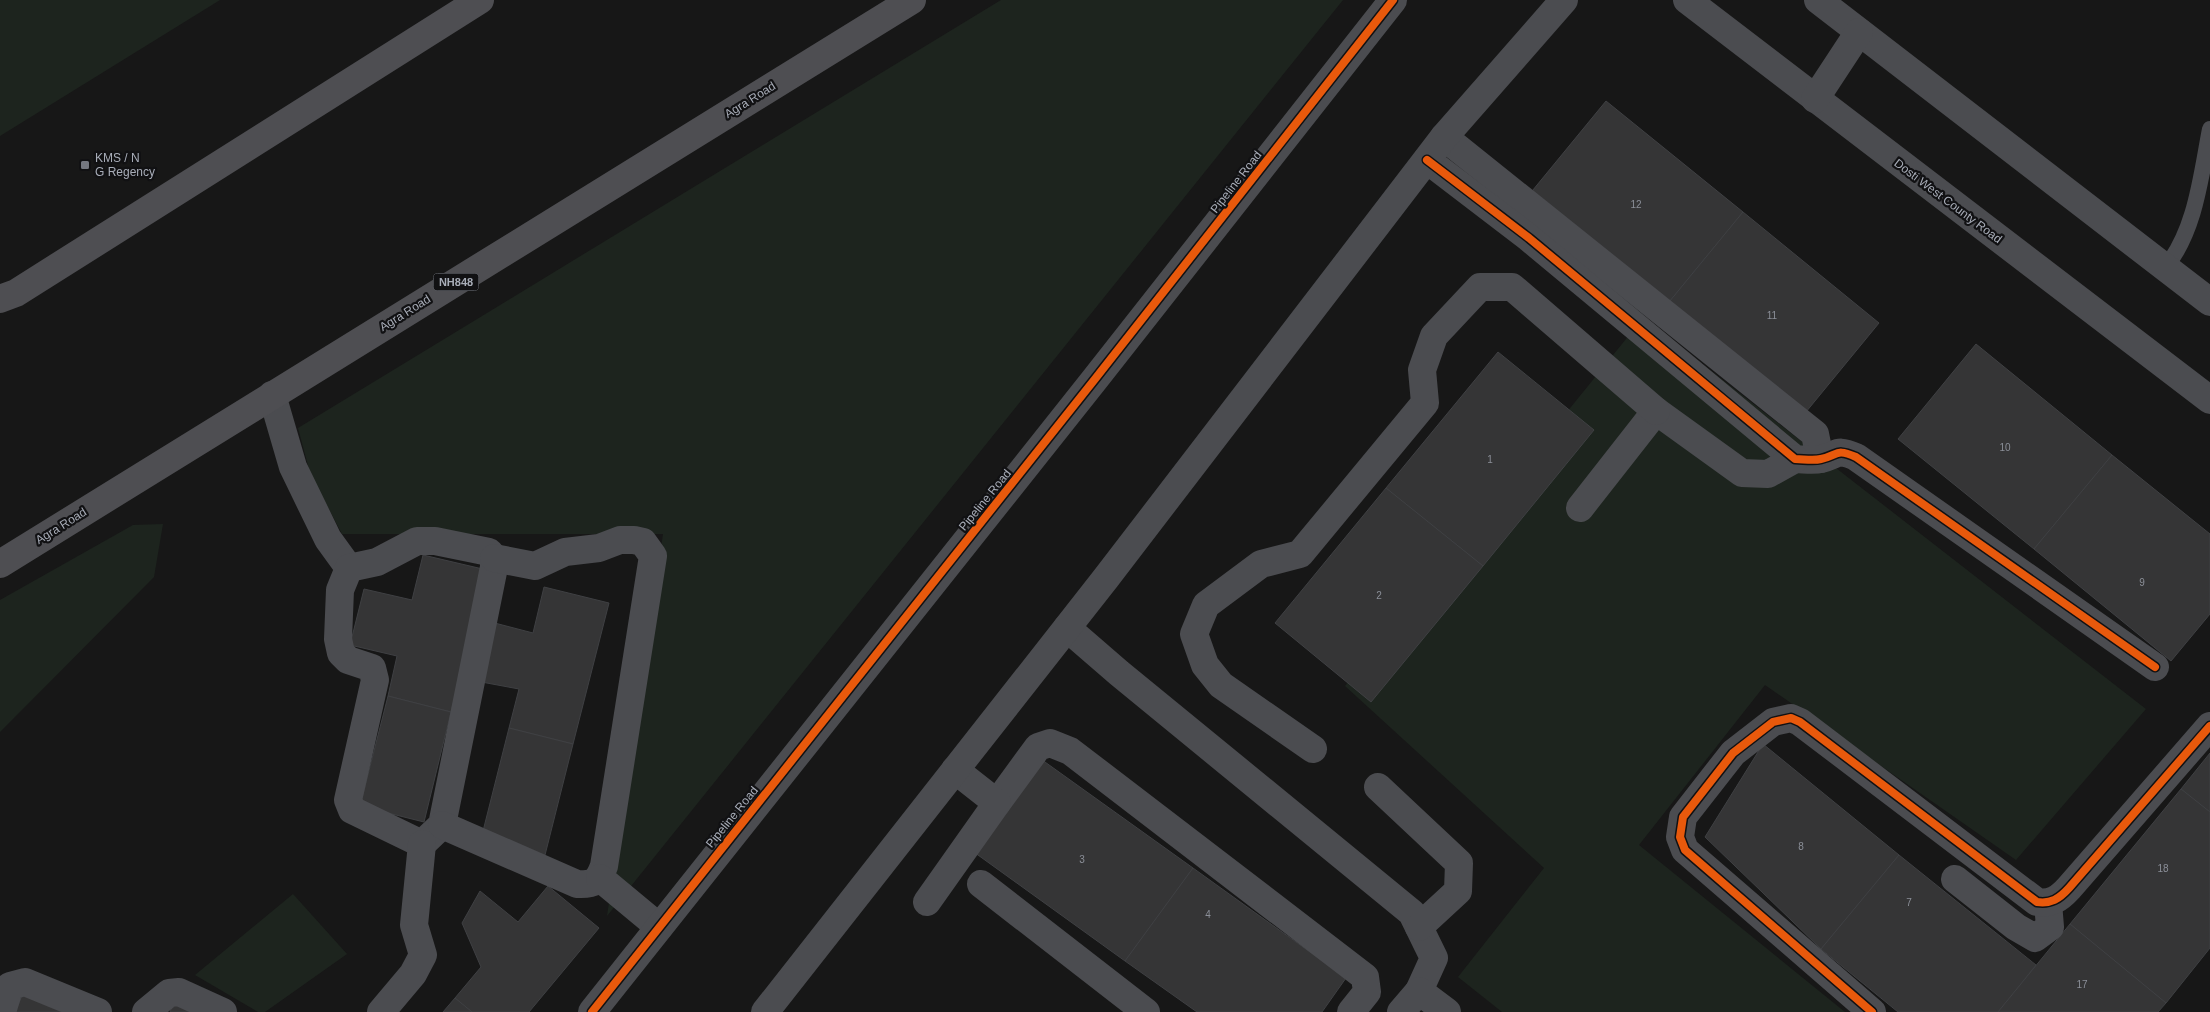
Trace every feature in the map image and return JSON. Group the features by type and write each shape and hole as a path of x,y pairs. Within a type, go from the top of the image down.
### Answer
{"highway":[{"path":"0,299 16,293 480,0"},
{"name":"Agra Road","path":"0,564 912,0"}],"street":[{"name":"Pipeline Road","path":"592,1012 1096,379 1393,0"},
{"path":"765,1012 1067,628 1444,137 1564,0"},
{"name":"Dosti West County Road","path":"1687,0 2210,400"},
{"path":"1818,0 2210,302"},
{"path":"1815,99 1859,32"},
{"path":"1444,137 1815,434 1808,459"},
{"path":"1427,160 1529,238 1808,459"},
{"path":"1313,749 1222,685 1204,665 1194,634 1206,605 1261,564 1300,554 1425,403 1422,370 1434,336 1480,287 1512,287 1656,411 1742,472 1768,474 1808,459 1834,453 1843,452 1856,457 2155,666"},
{"path":"272,395 293,467 328,539 349,568"},
{"path":"1580,508 1656,411"},
{"path":"349,568 377,562 417,541 435,541 489,552 494,558 535,566 564,552 599,548 620,540 643,542 653,556 604,866 600,878 593,883 577,884 442,825"},
{"path":"382,1012 413,974 423,955 414,925 422,844 442,825 494,567 494,558"},
{"path":"349,568 340,590 338,639 342,653 348,660 372,668 375,680 348,800 349,805 352,810 422,844"},
{"path":"1067,628 1119,673 1412,913 1434,958 1419,991 1401,1012"},
{"path":"1872,1012 1685,850 1680,837 1683,817 1733,753 1773,722 1791,718 1800,722 2037,902 2048,903 2065,893 2210,726"},
{"path":"927,902 1038,747 1050,743 1070,751 1365,977 1367,992 1351,1012"},
{"path":"955,770 997,803"},
{"path":"1378,788 1459,862 1458,891 1419,927"},
{"path":"600,878 659,926"},
{"path":"1955,879 2016,927 2035,938 2050,927 2048,903"},
{"path":"981,884 1146,1012"},
{"path":"2,1012 10,986 25,982 98,1012"},
{"path":"1419,991 1447,1012"},
{"path":"146,1012 168,993 179,992 223,1012"}],"lane":[{"path":"2165,268 2173,258 2183,236 2197,197 2210,129"}],"shaded area":[{"path":"0,0 220,0 0,136"},
{"path":"1001,0 1343,0 607,916 663,534 342,534 310,473 298,428"},
{"path":"1643,318 2146,709 2016,860 1765,685 1639,845 1845,1012 1502,1012 1458,977 1544,868 1345,686"},
{"path":"163,524 154,577 0,732 0,600 133,525"},
{"path":"293,894 347,954 265,1012 258,1012 195,975"}],"building":[{"path":"1606,101 1743,212 1665,307 1528,196"},
{"path":"1743,212 1879,323 1801,418 1665,307"},
{"path":"1976,344 2112,455 2034,549 1898,439"},
{"path":"1498,352 1594,430 1483,566 1386,488"},
{"path":"2112,455 2210,534 2210,614 2171,661 2034,549"},
{"path":"1386,488 1483,566 1371,702 1275,623"},
{"path":"423,555 487,570 451,712 388,696 397,656 350,645 364,589 412,600"},
{"path":"544,587 609,603 573,744 509,728 519,689 476,681 487,621 533,633"},
{"path":"388,696 451,712 424,822 360,806"},
{"path":"509,728 573,744 545,855 481,839"},
{"path":"1763,744 1899,855 1821,949 1705,837"},
{"path":"2210,753 2210,812 2181,789"},
{"path":"1038,757 1193,868 1125,961 971,850"},
{"path":"2181,789 2210,812 2210,948 2166,1003 2070,924"},
{"path":"1899,855 2036,965 1998,1012 1898,1012 1821,949"},
{"path":"1193,868 1346,978 1322,1012 1197,1012 1125,961"},
{"path":"548,886 599,928 529,1012 472,1012 455,998 481,967 462,923 480,891 518,922"},
{"path":"2070,924 2166,1003 2158,1012 1998,1012"},
{"path":"25,989 78,1012 15,1012"},
{"path":"176,998 209,1012 170,1012"},
{"path":"455,998 472,1012 443,1012"}],"cycle path":[{"path":"592,1012 1095,379 1393,0"},
{"path":"1427,160 1529,238 1795,459 1818,460 1837,453 1856,457 2155,667"},
{"path":"1872,1012 1685,850 1680,837 1683,817 1733,753 1773,722 1791,718 1800,722 2037,902 2046,902 2058,898 2069,888 2210,726"}],"place":[{"name":"KMS / N G Regency","path":"85,165"}]}
